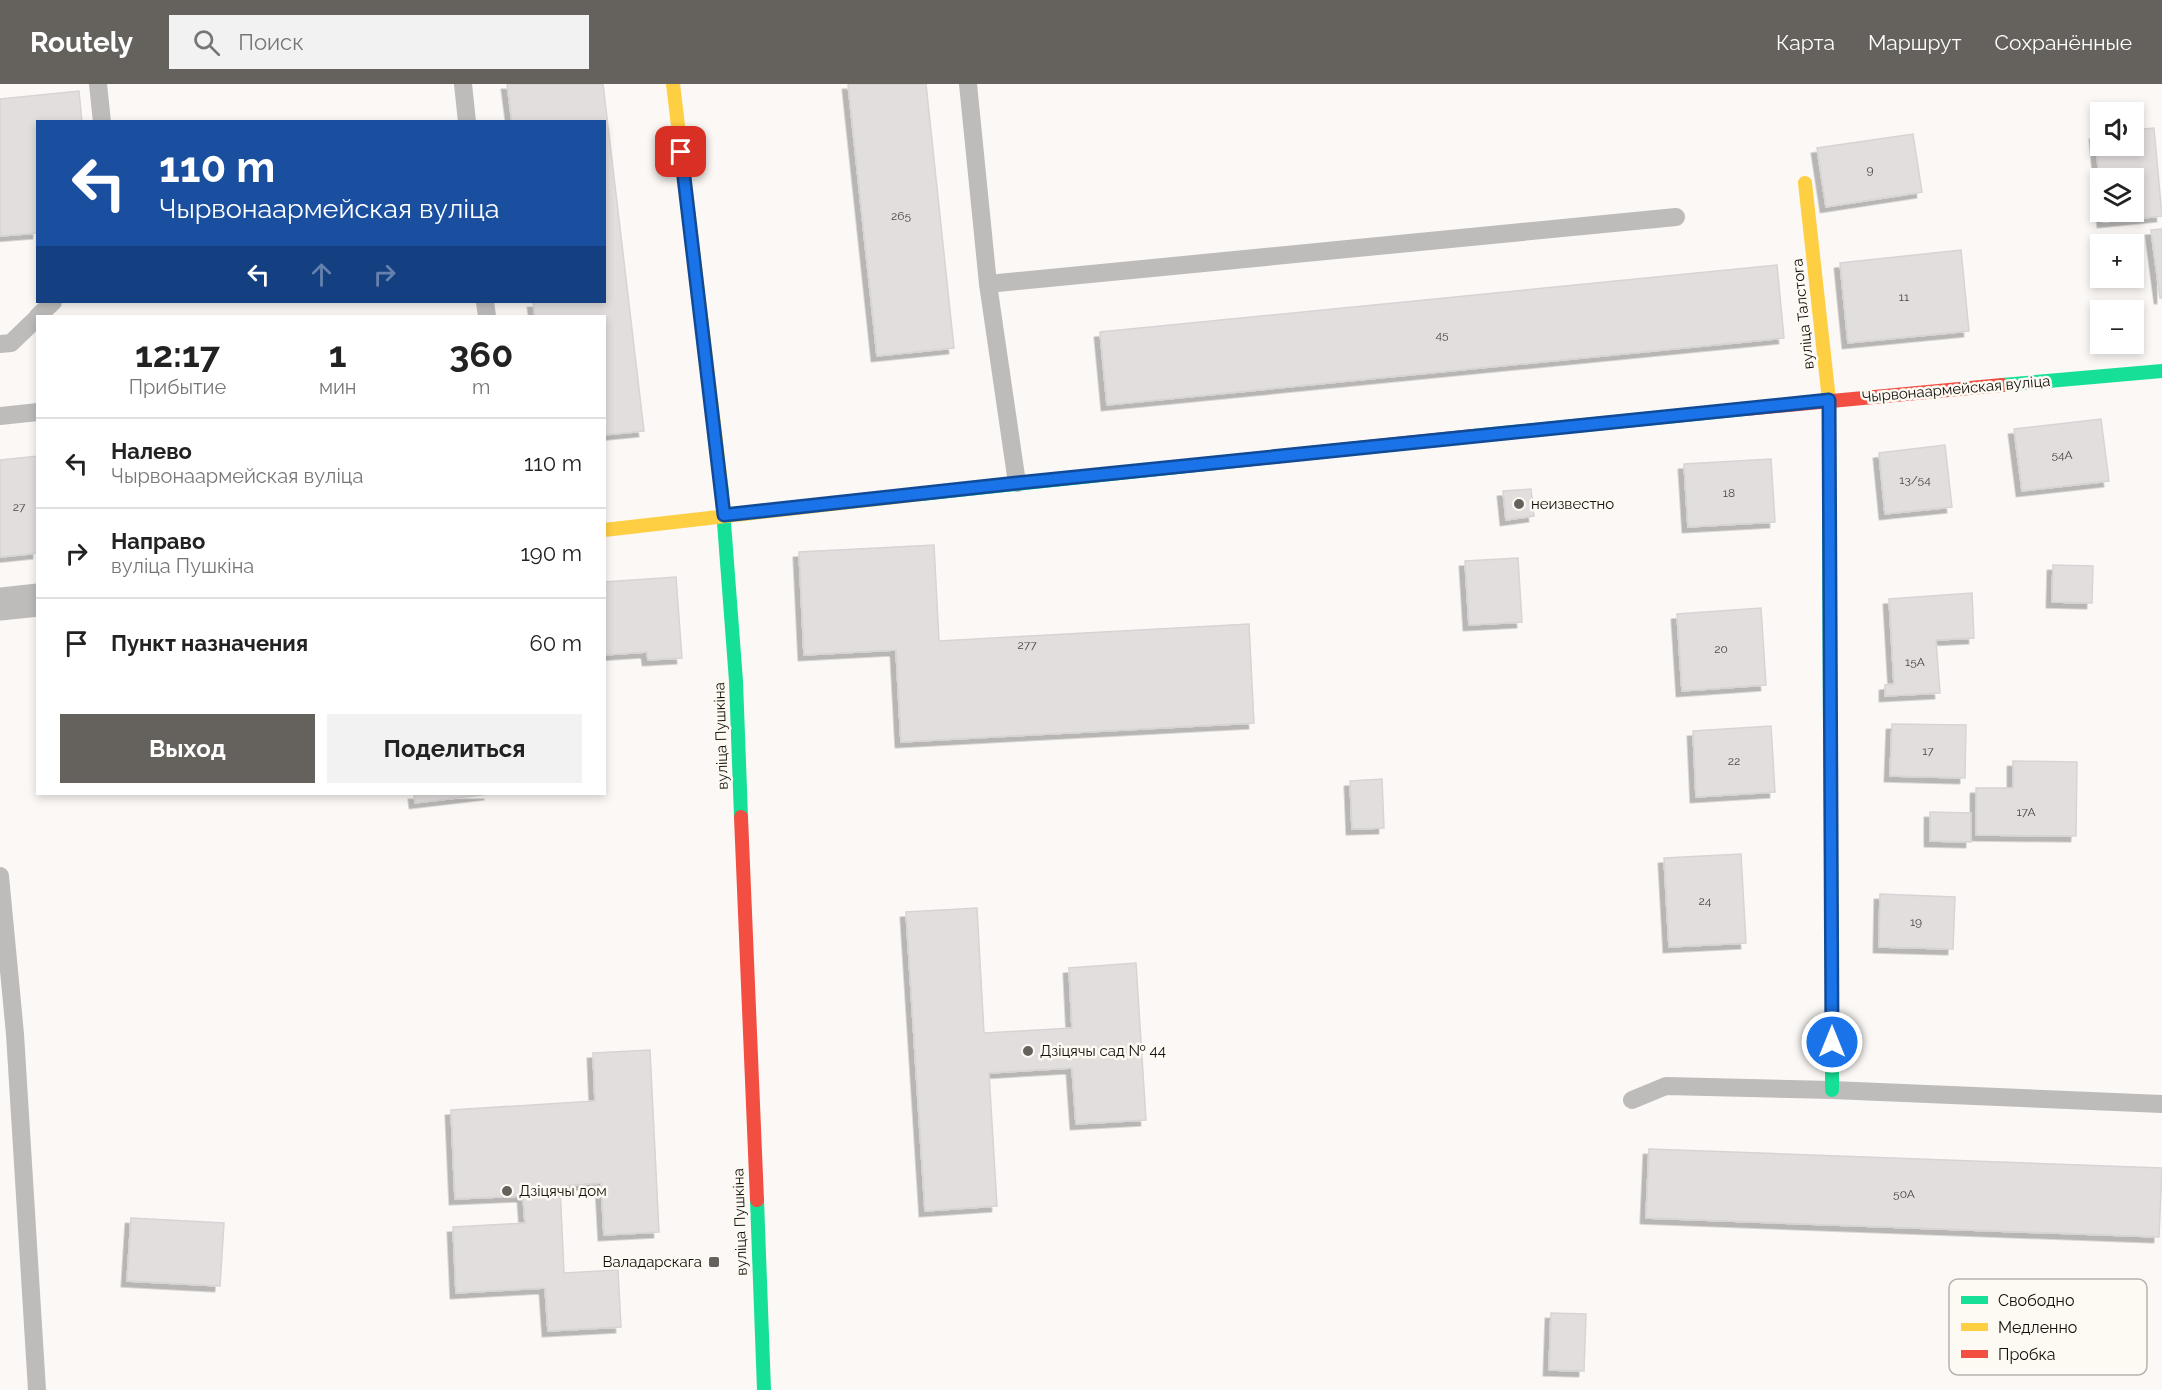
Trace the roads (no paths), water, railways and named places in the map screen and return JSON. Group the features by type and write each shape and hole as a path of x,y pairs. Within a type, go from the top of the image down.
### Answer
{"street":[{"name":"вуліца Пушкіна","path":"673,84 724,515 736,681 764,1390"},
{"name":"вуліца Талстога","path":"1805,183 1829,400 1832,1090"},
{"name":"Чырвонаармейская вуліца","path":"606,530 1017,483 1829,400 2162,371"},
{"path":"0,604 36,600"}],"lane":[{"path":"98,84 102,120"},
{"path":"463,84 467,120"},
{"path":"968,84 988,284 1017,483"},
{"path":"988,284 1676,217"},
{"path":"40,315 53,303"},
{"path":"0,344 11,343 36,319"},
{"path":"0,416 36,412"},
{"path":"0,876 8,1035 37,1390"},
{"path":"1632,1100 1666,1086 1832,1090 2162,1104"}],"place":[{"name":"неизвестно","path":"1519,504"},
{"name":"Дзіцячы сад № 44","path":"1028,1051"},
{"name":"Дзіцячы дом","path":"507,1191"},
{"name":"Валадарскага","path":"714,1262"}]}
